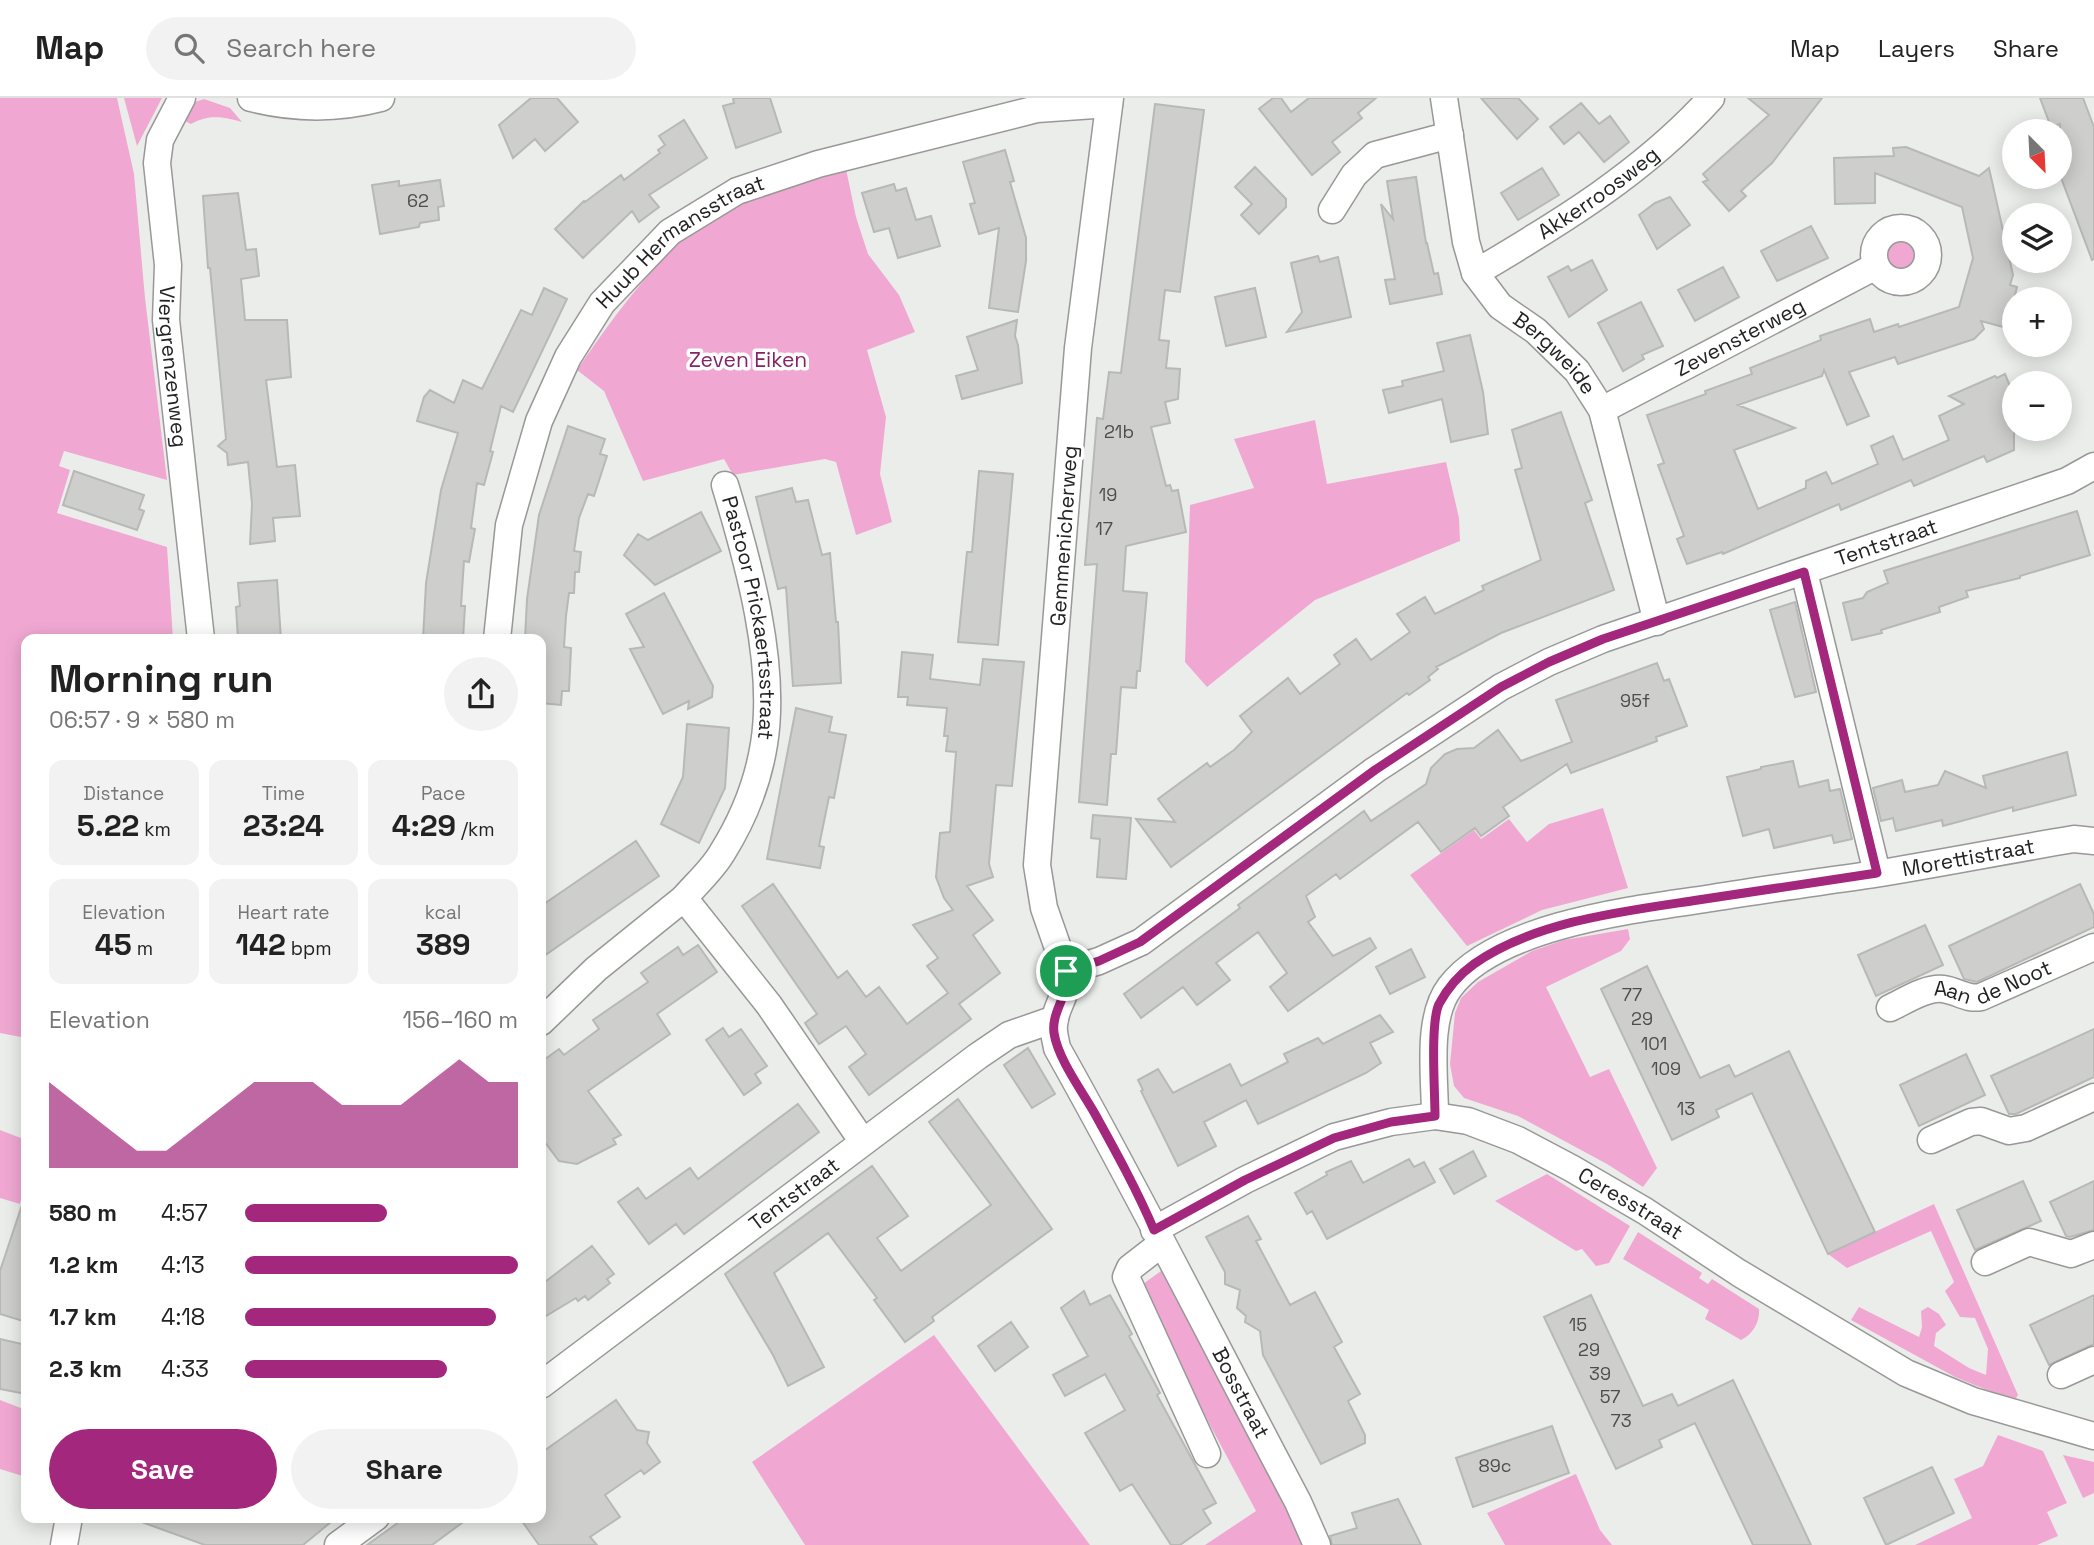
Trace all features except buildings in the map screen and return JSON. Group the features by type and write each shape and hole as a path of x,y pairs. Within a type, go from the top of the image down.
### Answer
{"street":[{"name":"Viergrenzenweg","path":"182,98 160,140 157,163 168,265 166,320 200,634"},
{"path":"251,98 278,104 314,106 355,104 381,98"},
{"name":"Bergweide","path":"1444,98 1466,242 1475,273 1500,306 1536,331 1577,371 1602,410 1657,622"},
{"name":"Akkerroosweg","path":"1475,273 1555,227 1627,177 1693,118 1710,98"},
{"name":"Huub Hermansstraat","path":"498,634 509,525 539,421 568,357 602,303 670,232 737,191 818,163 1037,109 1109,101"},
{"name":"Gemmenicherweg","path":"1066,971 1044,908 1037,864 1079,348 1109,101"},
{"path":"1332,210 1354,175 1375,155 1450,135"},
{"name":"Zevensterweg","path":"1602,410 1876,265"},
{"name":"Tentstraat","path":"1066,971 1099,961 1140,942 1375,770 1501,687 1560,657 1603,639 2067,481 2094,466"},
{"name":"Pastoor Prickaertsstraat","path":"546,1017 596,969 684,898 721,856 747,806 764,744 766,699 763,649 736,522 725,485"},
{"path":"1804,572 1877,873"},
{"name":"Morettistraat","path":"1435,1116 1434,1039 1438,1007 1450,986 1472,965 1536,934 1588,919 1645,908 1877,873 2074,839 2094,841"},
{"path":"684,898 769,1004 863,1142"},
{"name":"Aan de Noot","path":"1890,1008 1930,990 1944,989 1972,999 1982,997 2094,947"},
{"path":"1055,1019 1066,993 1066,971"},
{"name":"Tentstraat","path":"546,1381 1001,1040 1055,1019"},
{"name":"Bosstraat","path":"1055,1019 1054,1033 1058,1048 1114,1147 1158,1237 1298,1502 1317,1545"},
{"path":"1931,1140 1971,1122 1981,1121 2009,1131 2026,1128 2094,1097"},
{"name":"Ceresstraat","path":"1158,1237 1245,1180 1334,1138 1391,1122 1435,1116 1468,1121 1518,1140 1572,1168 1739,1273 1906,1373 1973,1401 2094,1436"},
{"path":"1158,1237 1130,1268 1126,1277 1207,1454"},
{"path":"1985,1262 2029,1242 2045,1244 2071,1254 2094,1245"},
{"path":"2061,1375 2094,1360"},
{"path":"64,1545 68,1523"},
{"path":"338,1545 368,1523"}],"green space":[{"path":"0,98 117,98 134,174 145,298 167,480 64,451 59,466 70,470 57,513 167,547 173,634 21,634 21,1037 0,1033"},
{"path":"124,98 162,98 137,146"},
{"path":"204,99 230,108 242,122 216,117 191,124 181,119 192,103"},
{"name":"Zeven Eiken","path":"846,169 856,217 868,254 899,295 915,332 867,350 886,417 880,474 892,522 856,535 836,462 825,459 733,475 724,459 643,481 604,391 577,370 628,300 682,240 742,204"},
{"path":"1901,241 1911,245 1915,255 1911,265 1901,269 1891,265 1887,255 1891,245"},
{"path":"1315,420 1327,484 1446,462 1459,518 1460,541 1315,600 1207,687 1185,662 1190,505 1254,488 1234,439"},
{"path":"1603,808 1628,888 1542,910 1467,946 1410,875 1474,830 1481,839 1509,819 1527,842 1549,824"},
{"path":"1628,929 1630,939 1621,951 1546,987 1590,1077 1609,1069 1657,1168 1643,1187 1607,1164 1518,1116 1464,1098 1454,1086 1450,1064 1455,1013 1461,998 1478,982 1532,951 1564,940"},
{"path":"0,1130 21,1138 21,1199 20,1204 0,1198"},
{"path":"1547,1174 1630,1226 1609,1263 1596,1266 1582,1249 1576,1251 1495,1201"},
{"path":"1934,1204 2018,1395 2014,1401 1955,1377 1851,1320 1859,1307 1919,1337 1922,1327 1921,1311 1928,1307 1939,1314 1946,1325 1936,1333 1934,1346 1969,1368 1986,1375 1988,1349 1975,1318 1960,1317 1945,1291 1954,1282 1931,1231 1847,1268 1828,1254"},
{"path":"1638,1232 1702,1273 1699,1278 1708,1284 1712,1279 1759,1309 1757,1323 1752,1331 1741,1340 1705,1319 1709,1310 1623,1259"},
{"path":"1161,1271 1305,1545 1205,1545 1256,1511 1141,1296 1143,1284"},
{"path":"934,1335 1090,1545 805,1545 752,1462"},
{"path":"0,1400 21,1408 21,1475 0,1469"},
{"path":"1998,1435 2043,1451 2067,1503 2047,1512 2058,1536 2037,1545 1915,1545 1972,1518 1954,1479 1983,1466"},
{"path":"2063,1455 2094,1462 2094,1493 2083,1498"},
{"path":"1576,1474 1600,1530 1612,1545 1505,1545 1487,1513"}],"route":[{"path":"1804,572 1877,873 1588,919 1536,934 1472,965 1450,986 1438,1007 1434,1039 1435,1116 1391,1122 1334,1138 1245,1180 1154,1230 1114,1147 1058,1048 1054,1027 1066,993 1066,971 1099,961 1140,942 1375,770 1501,687 1549,662 1603,639 1804,572"}]}
